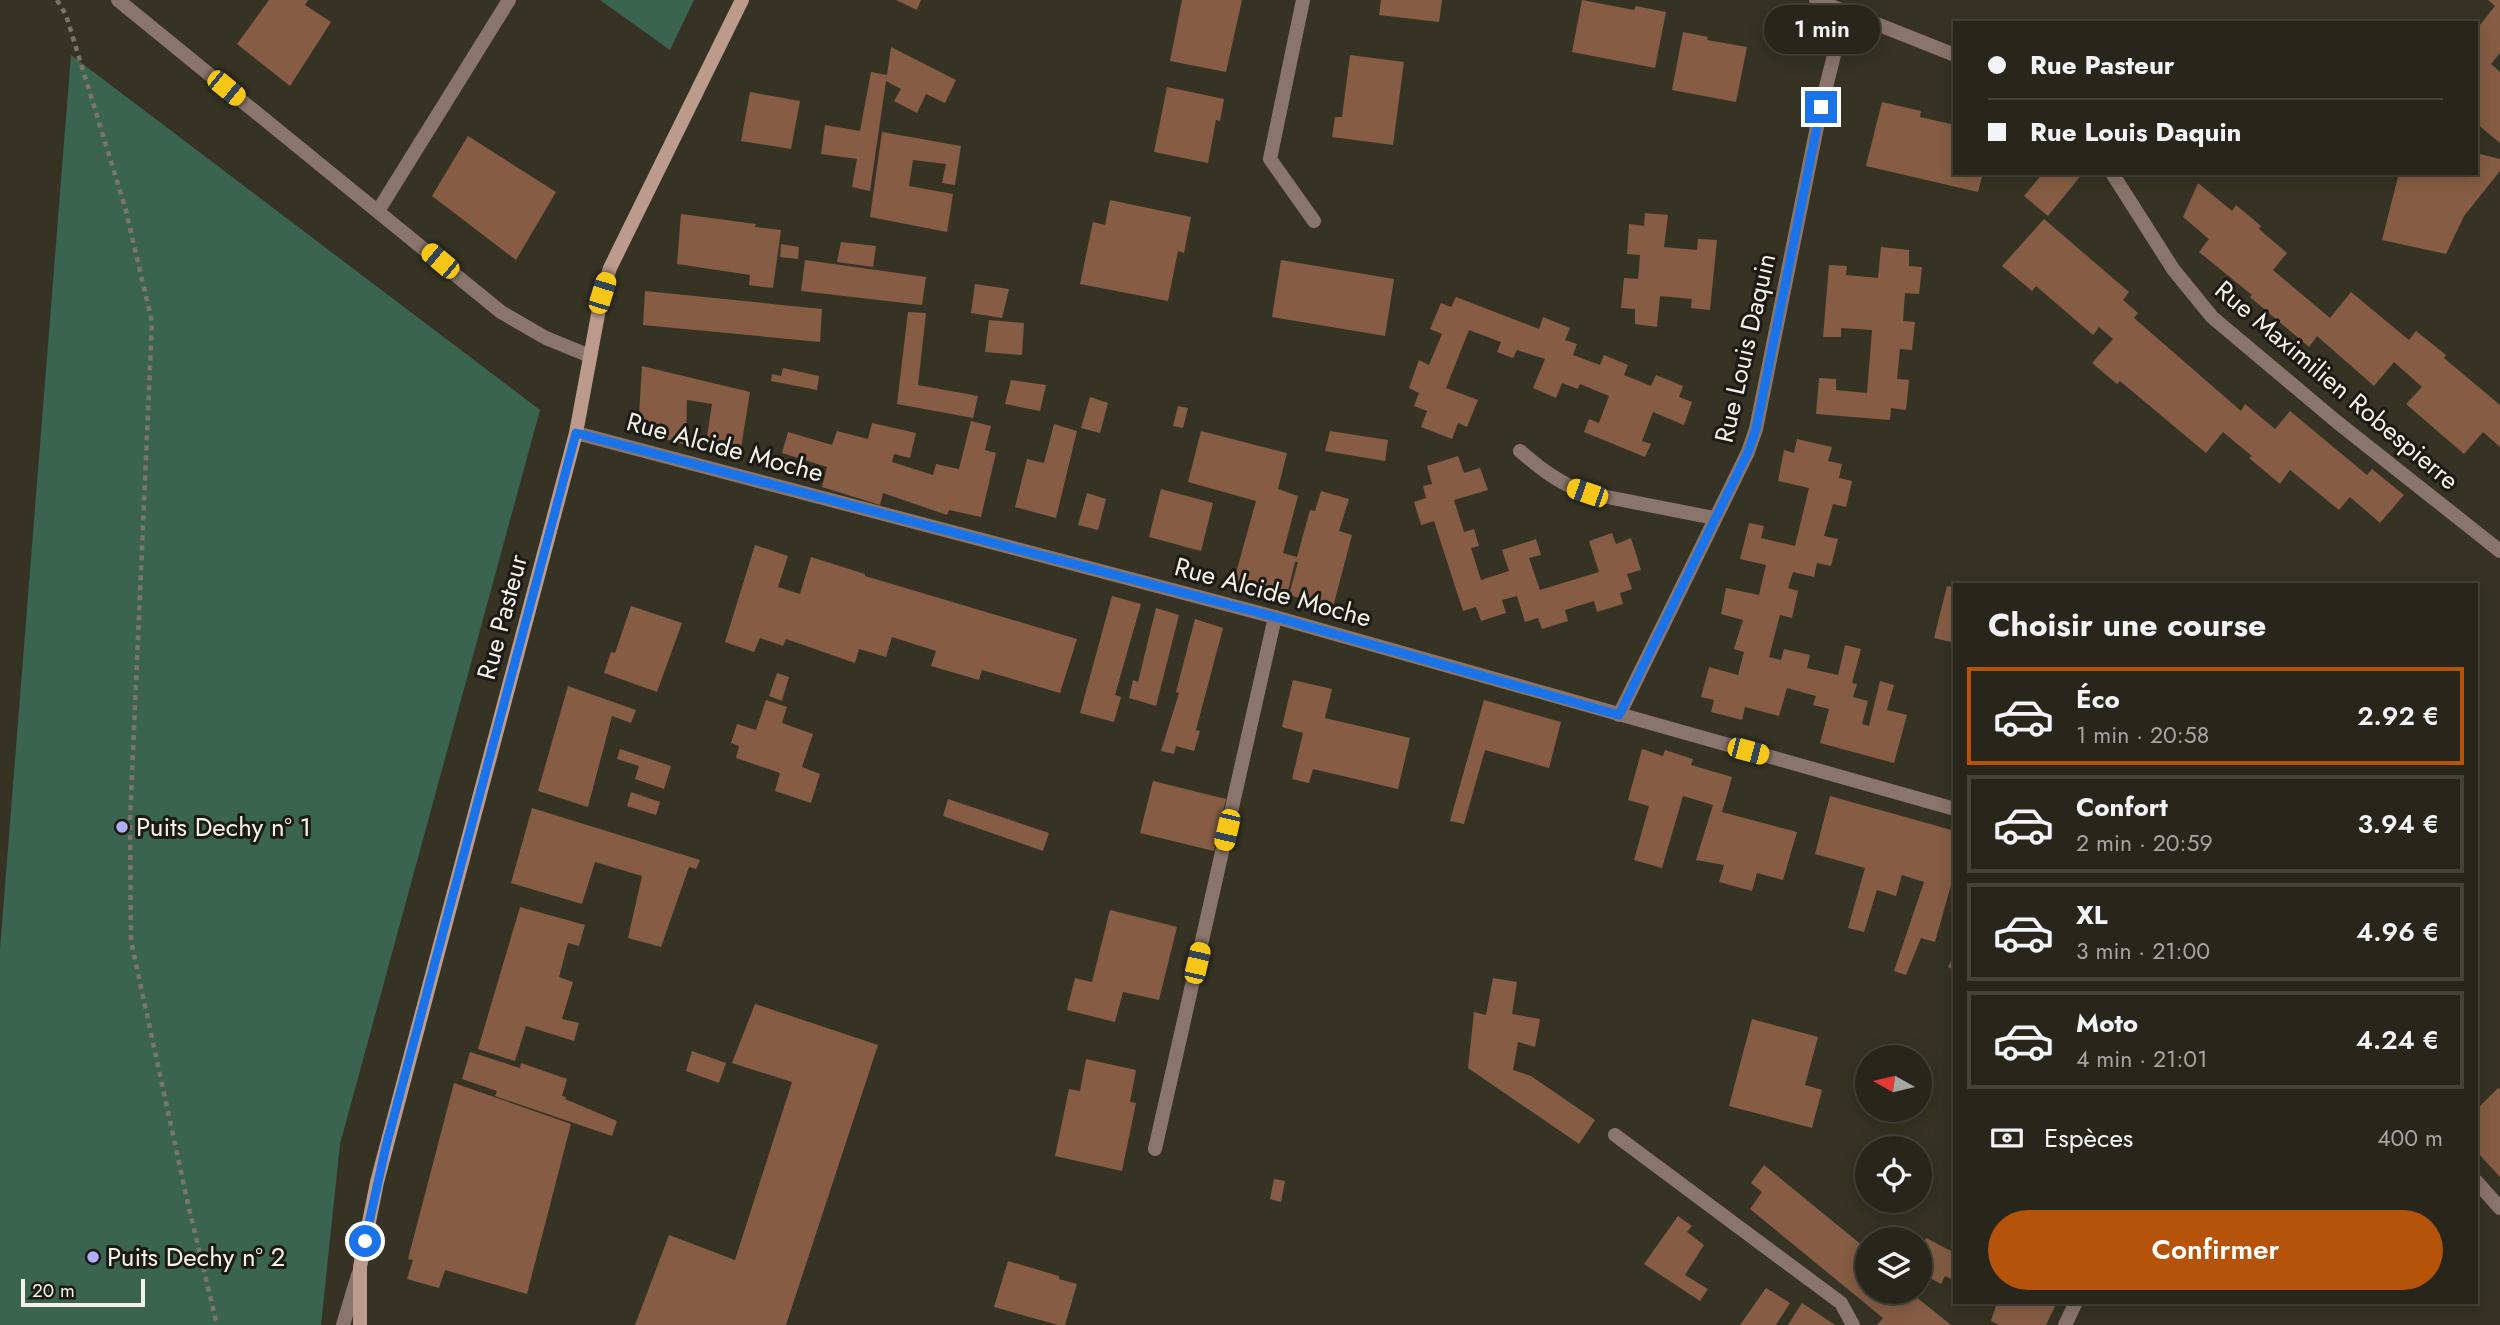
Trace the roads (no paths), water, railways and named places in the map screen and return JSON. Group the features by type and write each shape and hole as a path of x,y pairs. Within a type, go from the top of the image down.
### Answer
{"street":[{"path":"118,0 501,312 546,338 590,356"},
{"path":"378,211 509,0"},
{"name":"Rue Pasteur","path":"343,1325 360,1267 386,1146 576,433 602,293 610,268 742,0"},
{"path":"1303,0 1270,159 1314,221"},
{"path":"1816,0 1953,54"},
{"name":"Rue Louis Daquin","path":"1619,715 1748,452 1756,429 1824,94 1845,10"},
{"name":"Rue Maximilien Robespierre","path":"2113,175 2173,269 2212,317 2337,422 2500,551"},
{"name":"Rue Alcide Moche","path":"576,433 1275,617 1953,808"},
{"path":"1520,451 1549,476 1578,490 1714,518"},
{"path":"1155,1149 1275,617"},
{"path":"1615,1135 1841,1303 1853,1325"},
{"path":"2478,1183 2500,1208"},
{"name":"Rue Pasteur","path":"360,1267 360,1325"},
{"path":"2065,1325 2076,1304"}],"place":[{"name":"Puits Dechy n° 1","path":"122,827"},
{"name":"Puits Dechy n° 2","path":"93,1257"}]}
